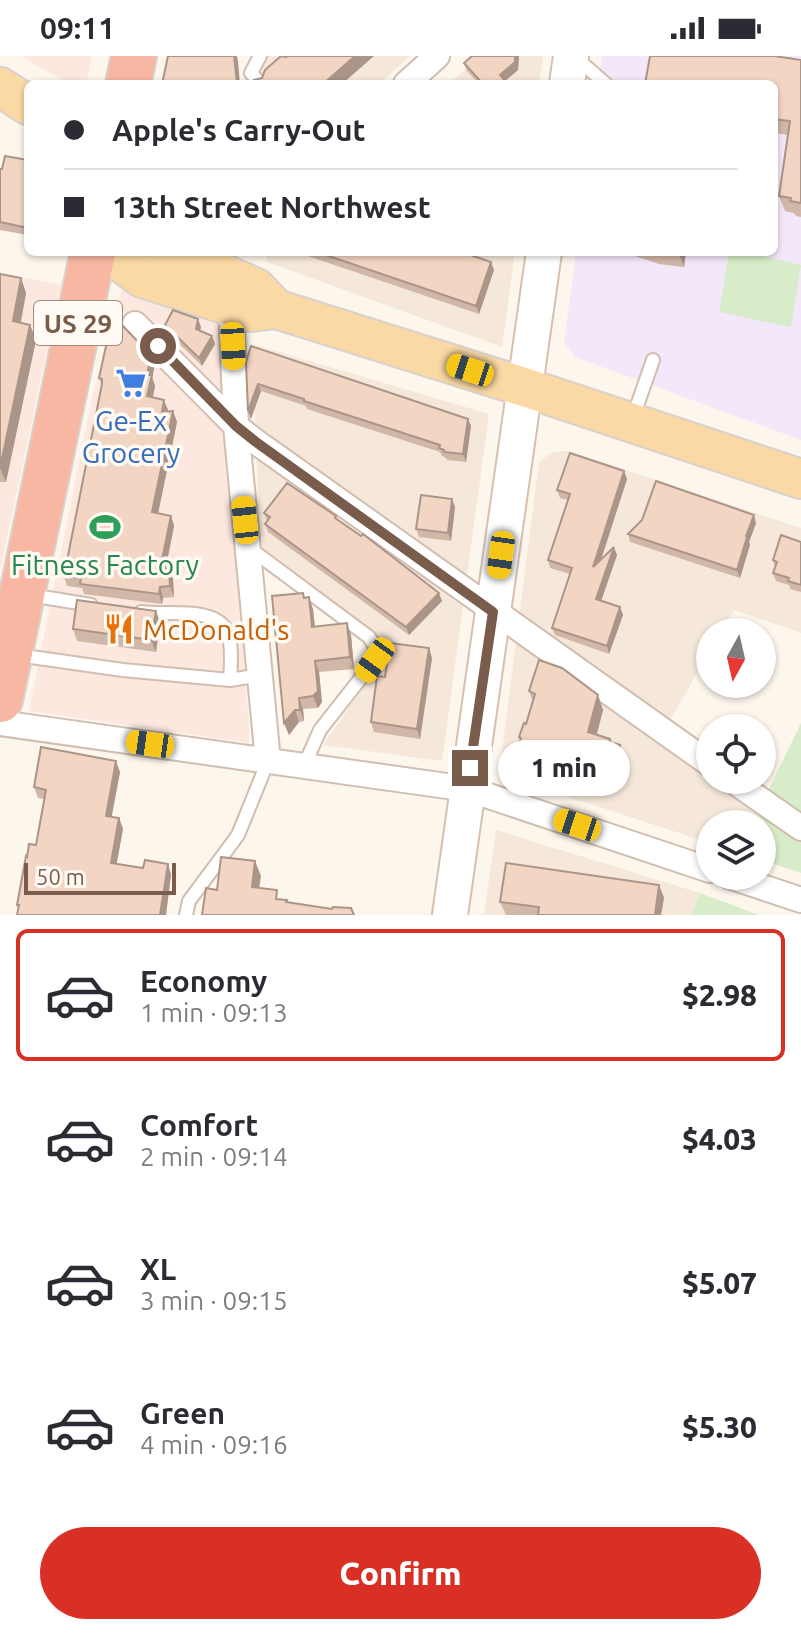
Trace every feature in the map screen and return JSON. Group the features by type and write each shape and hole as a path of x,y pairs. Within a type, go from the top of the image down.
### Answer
{"highway":[{"path":"129,80 134,56"},
{"name":"US 29","path":"0,700 92,256"}],"main road":[{"path":"0,87 24,102"},
{"path":"112,256 142,278 250,312 276,309 801,479"},
{"path":"195,256 216,259 256,288 276,309"}],"street":[{"path":"410,80 437,56"},
{"path":"568,80 573,56"},
{"path":"450,915 543,256"},
{"path":"231,306 236,426 268,761"},
{"path":"135,324 236,426 256,442 696,754"},
{"path":"0,723 468,789 696,865"},
{"path":"752,794 801,828"},
{"path":"771,890 801,900"}],"lane":[{"path":"257,80 251,73 260,56"},
{"path":"573,56 601,80"},
{"path":"631,423 653,360"},
{"path":"248,546 369,637 377,650 375,660 320,730 304,766"},
{"path":"22,594 105,607"},
{"path":"136,611 198,614 213,618 227,631 230,680"},
{"path":"9,654 123,670 230,680 260,675"},
{"path":"186,915 189,901 238,835 268,761"}],"shaded area":[{"path":"21,56 92,56 87,80 62,80"},
{"path":"260,56 410,56 383,80 250,80"},
{"path":"480,56 543,56 540,80 453,80"},
{"path":"602,56 801,56 801,440 575,357 564,343 575,256 778,256 778,80 599,80"},
{"path":"266,256 514,256 502,347 267,262"},
{"path":"0,273 61,285 0,571"},
{"path":"123,285 220,317 249,743 29,711 92,398"},
{"path":"252,344 489,414 442,761 323,745 388,652 260,548"},
{"path":"568,451 801,528 801,633 776,624 776,618 757,618 734,610 729,618 696,618 696,675 657,742 696,768 696,794 734,794 758,810 696,810 696,838 503,776 500,767 539,462 552,452"},
{"path":"496,830 700,893 691,915 484,915"}],"green space":[{"path":"728,256 762,256 801,265 791,327 719,312"},
{"path":"801,723 801,873 776,865 776,810 759,810 767,794 776,794 776,775"},
{"path":"700,893 759,915 691,915"}],"building":[{"path":"168,56 234,56 237,80 163,80"},
{"path":"281,56 355,56 328,80 254,80 262,78 265,70"},
{"path":"472,56 515,56 515,62 500,75 504,80 479,80 464,63"},
{"path":"650,56 774,56 801,60 801,203 779,196 790,121 778,120 778,80 646,80"},
{"path":"5,156 24,159 24,227 0,222"},
{"path":"329,256 474,256 491,262 476,306"},
{"path":"0,274 21,278 13,321 30,325 0,468"},
{"path":"173,310 198,319 196,329 212,336 199,358 165,325"},
{"path":"120,323 151,355 147,375 152,375 147,396 164,400 162,412 173,411 152,512 171,516 160,569 169,569 170,586 160,587 159,594 80,584 81,578 64,576 102,384 99,378 108,337 112,325"},
{"path":"251,346 468,419 463,454 444,452 440,445 258,384 248,411 246,362"},
{"path":"570,453 624,471 593,567 614,547 596,599 620,607 607,646 552,628 572,568 548,560 570,494 557,490"},
{"path":"656,481 754,515 737,570 628,534 642,520"},
{"path":"287,483 361,536 363,534 439,593 406,627 265,524 270,517 264,513"},
{"path":"421,495 452,499 448,533 416,529"},
{"path":"781,535 801,542 801,585 773,573 777,562 773,560"},
{"path":"303,593 304,598 309,597 312,627 347,623 350,657 315,661 318,691 313,696 299,698 300,710 295,710 284,723 272,596"},
{"path":"77,600 156,611 151,640 73,629"},
{"path":"390,643 429,648 417,729 371,722 377,676 385,677"},
{"path":"539,660 562,668 598,695 588,732 620,745 609,777 573,768 518,747 535,694 529,691"},
{"path":"41,747 116,761 106,816 119,818 111,863 143,868 145,860 168,864 160,915 17,915 26,856 29,844 36,845 46,790 34,787"},
{"path":"221,857 255,861 252,887 277,890 276,899 332,909 351,908 354,915 202,915 206,888 217,890"},
{"path":"506,863 659,885 655,915 538,915 539,907 500,902"}],"place":[{"name":"Ge-Ex Grocery","path":"131,383"},
{"name":"Fitness Factory","path":"105,527"},
{"name":"McDonald's","path":"119,629"}],"route":[{"path":"158,346 236,426 256,442 493,612 470,768"}]}
